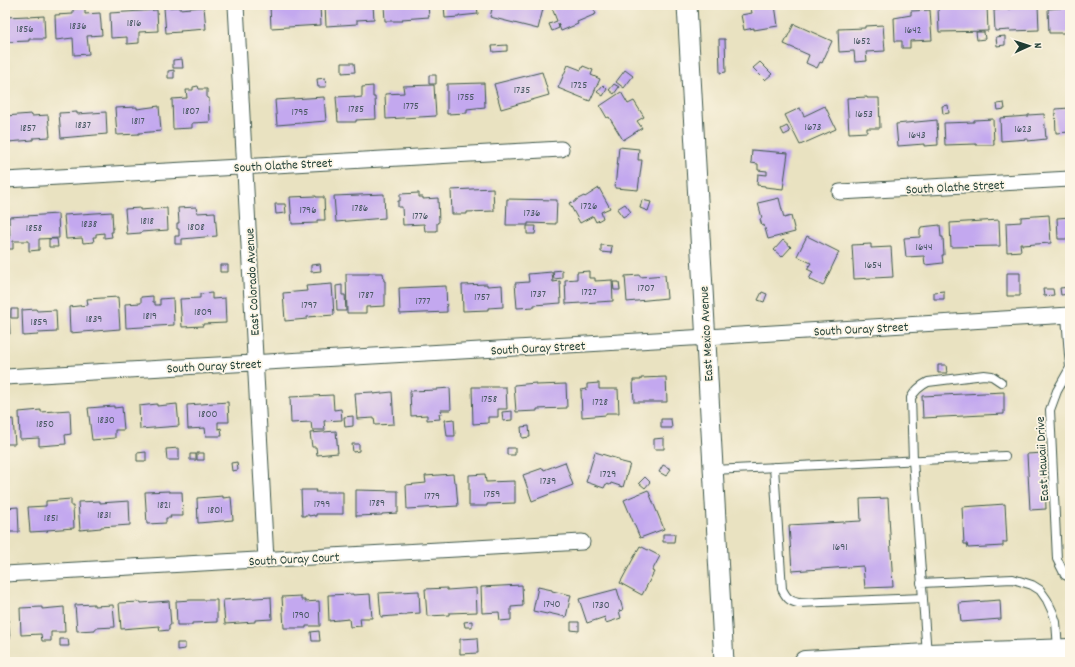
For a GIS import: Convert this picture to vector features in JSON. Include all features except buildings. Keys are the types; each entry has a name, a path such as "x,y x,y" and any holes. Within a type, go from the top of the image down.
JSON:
{"main road":[{"path":"805,662 907,658 1058,656"}],"street":[{"name":"East Colorado Avenue","path":"236,5 266,560"},
{"name":"East Mexico Avenue","path":"688,5 724,662"},
{"name":"South Olathe Street","path":"5,180 561,149"},
{"name":"South Olathe Street","path":"840,192 1070,179"},
{"name":"South Ouray Street","path":"5,377 1068,315"},
{"name":"South Ouray Court","path":"5,574 582,542"}],"lane":[{"name":"East Hawaii Drive","path":"1068,315 1070,368 1057,391 1050,410 1057,559 1065,575 1070,577"},
{"path":"907,658 923,598 913,460 911,398 921,385 928,382 984,375 992,376 1001,382"},
{"path":"713,470 1005,456"},
{"path":"774,467 782,589 790,601 798,603 923,598"},
{"path":"921,583 1013,579 1032,585 1040,590 1053,613 1056,622 1058,656"}]}
